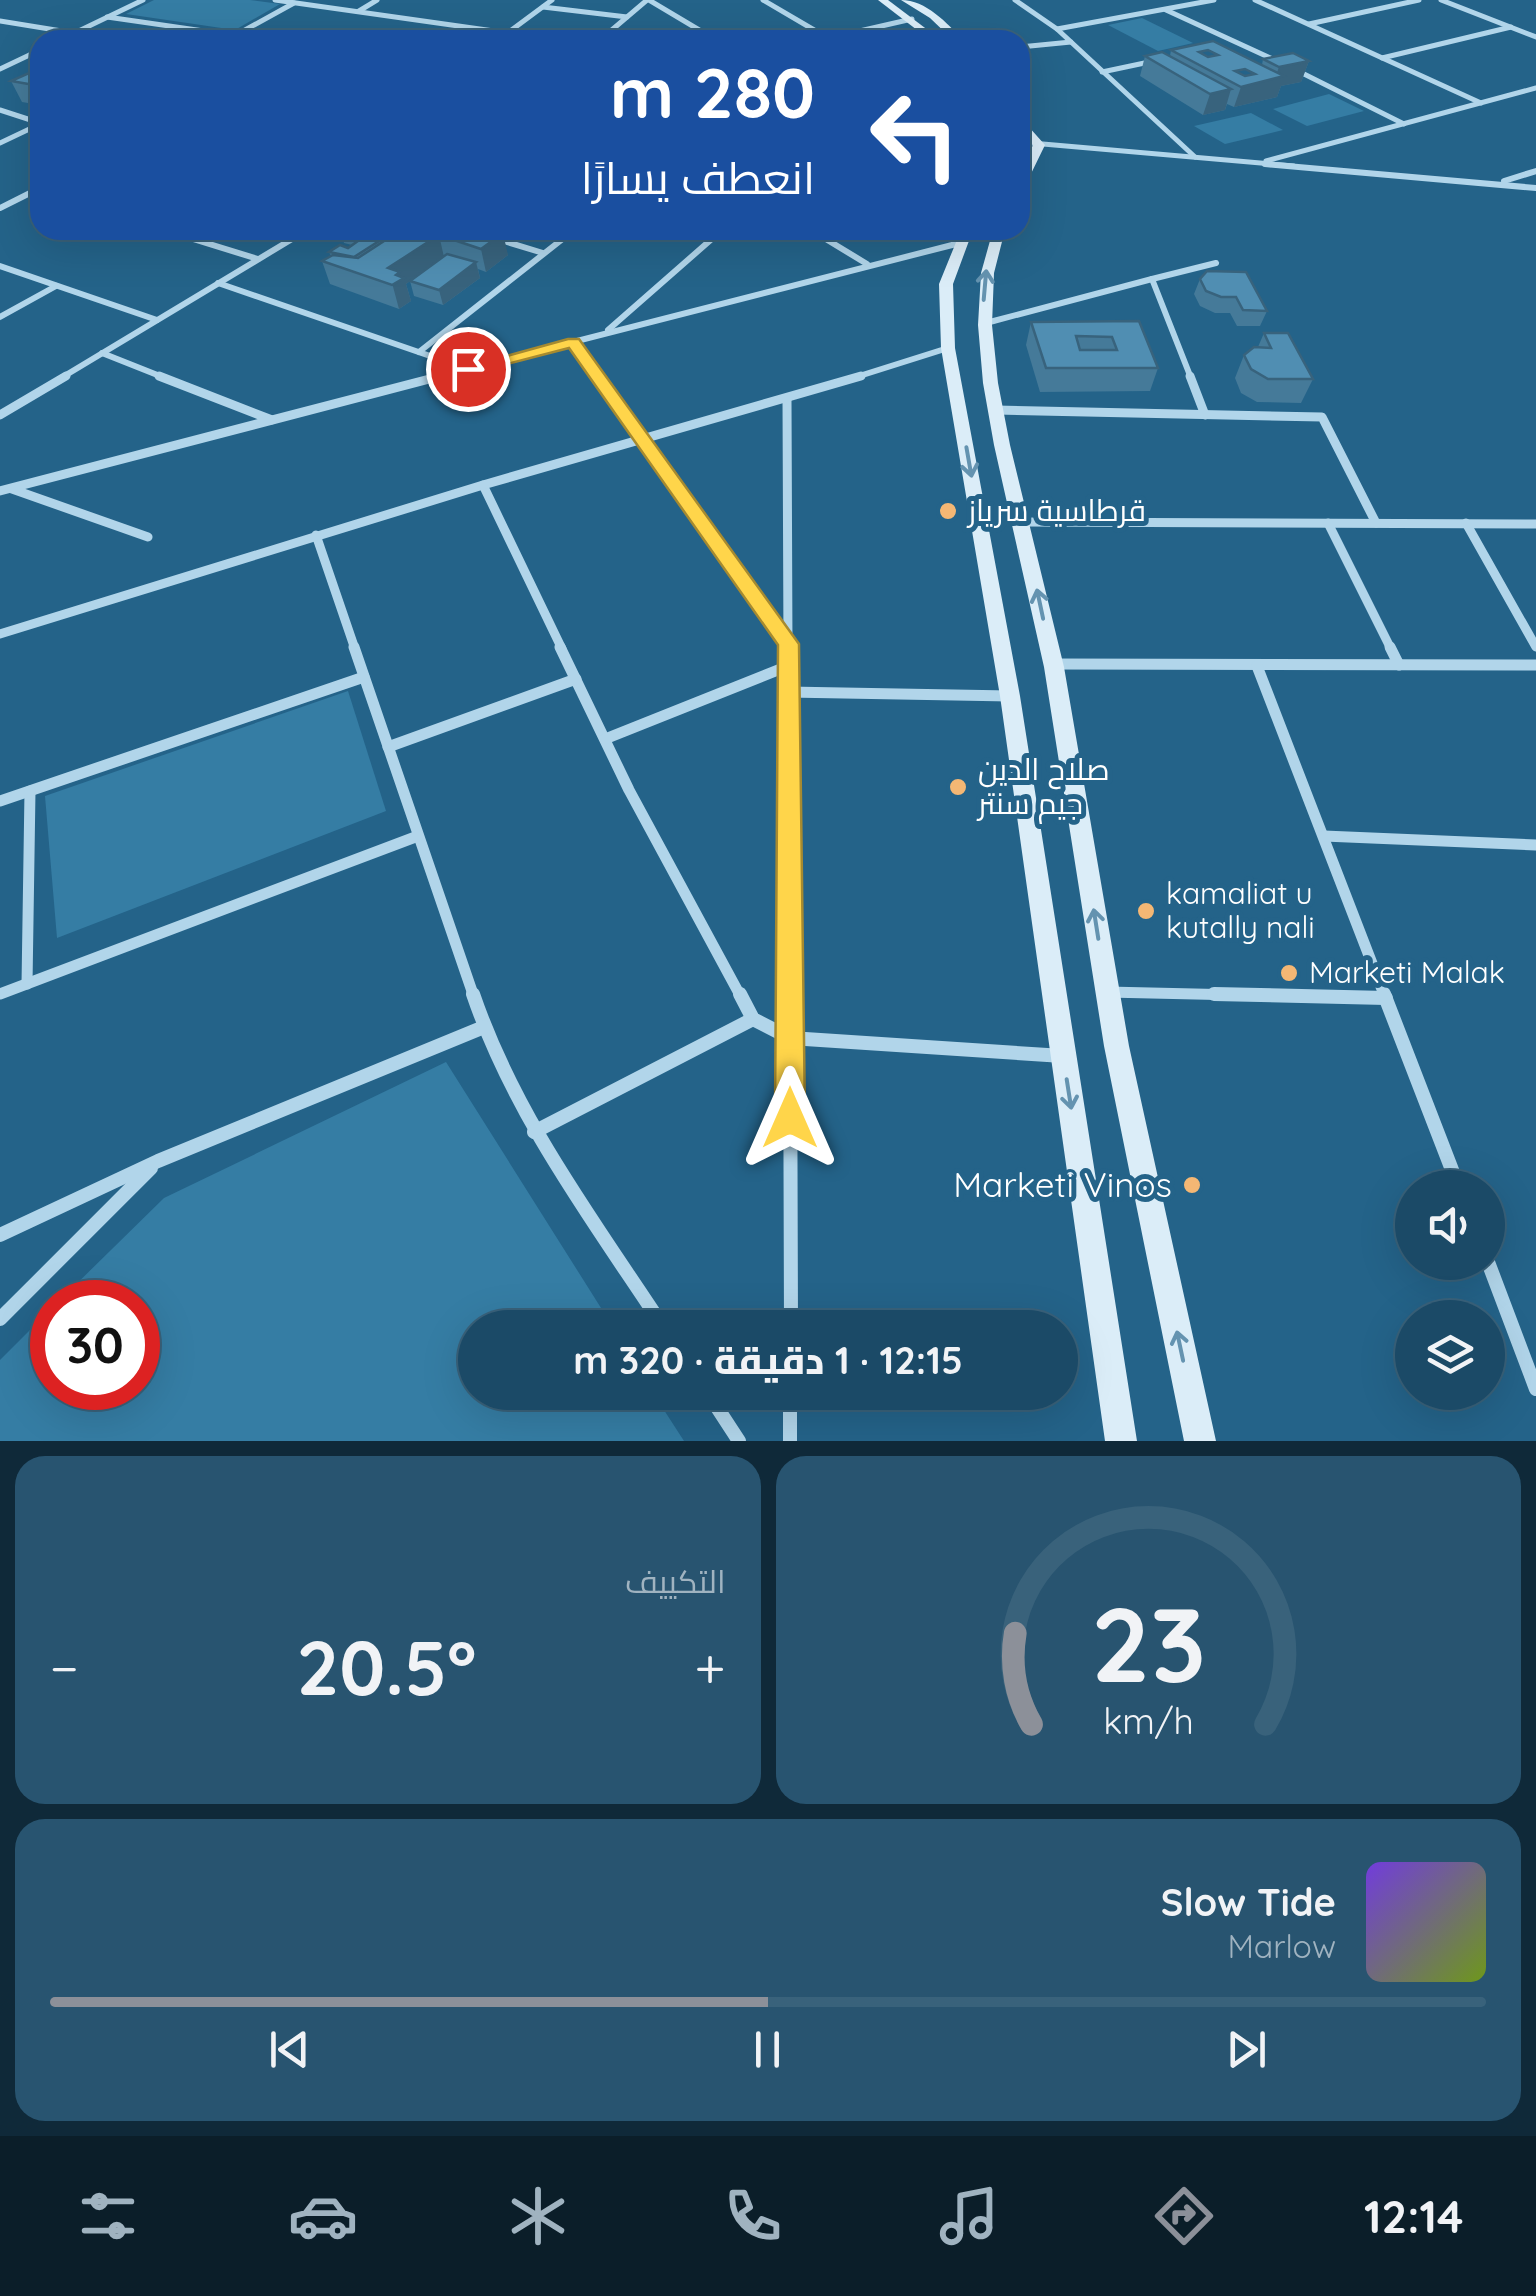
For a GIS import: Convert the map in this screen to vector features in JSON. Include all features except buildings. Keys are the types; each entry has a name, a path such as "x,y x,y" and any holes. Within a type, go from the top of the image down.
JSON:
{"main road":[{"path":"882,0 925,30"},
{"path":"906,0 947,30"},
{"path":"1030,133 1038,144 1030,162"},
{"path":"962,240 946,284 948,348 996,415 1022,522 1053,664 1107,992 1200,1441"},
{"path":"996,240 986,272 986,324 962,420 1010,696 1121,1441"},
{"path":"962,420 996,415"}],"street":[{"path":"81,30 142,0"},
{"path":"275,0 493,30"},
{"path":"358,12 377,0"},
{"path":"611,30 648,0 699,30"},
{"path":"763,0 814,30"},
{"path":"1015,0 1071,42 1195,158"},
{"path":"1057,30 1214,0"},
{"path":"1254,0 1482,104"},
{"path":"1366,0 1384,7"},
{"path":"1309,24 1419,0"},
{"path":"1441,0 1536,37"},
{"path":"245,30 294,2"},
{"path":"511,30 548,2 626,17"},
{"path":"1166,10 1406,124"},
{"path":"107,17 195,30"},
{"path":"866,30 912,19"},
{"path":"0,20 58,30"},
{"path":"1382,58 1511,27"},
{"path":"1030,46 1071,42"},
{"path":"1219,46 1238,42"},
{"path":"0,69 30,56"},
{"path":"1102,72 1161,59"},
{"path":"1256,164 1536,88"},
{"path":"0,110 30,120"},
{"path":"0,143 30,129"},
{"path":"1030,143 1536,188"},
{"path":"1498,183 1536,171"},
{"path":"0,208 30,194"},
{"path":"196,240 258,259"},
{"path":"0,415 290,240"},
{"path":"501,240 543,253"},
{"path":"419,352 561,240"},
{"path":"604,334 711,240"},
{"path":"829,240 867,264"},
{"path":"3,487 274,420 952,240"},
{"path":"986,324 1216,263"},
{"path":"0,266 157,320"},
{"path":"1152,279 1205,415"},
{"path":"218,283 468,369"},
{"path":"0,317 56,286"},
{"path":"573,342 788,644"},
{"path":"0,634 948,348"},
{"path":"102,353 274,420"},
{"path":"787,399 791,1310"},
{"path":"996,415 1322,417 1376,523"},
{"path":"484,485 604,739 754,1019 790,1038 1063,1056"},
{"path":"3,487 148,538"},
{"path":"1022,522 1536,524"},
{"path":"1328,523 1400,665"},
{"path":"1466,524 1536,647"},
{"path":"316,536 494,1055 534,1132 652,1310"},
{"path":"1053,664 1536,664"},
{"path":"604,739 788,666"},
{"path":"1257,666 1452,1170"},
{"path":"0,801 364,677"},
{"path":"388,747 576,679"},
{"path":"788,692 1010,696"},
{"path":"26,984 30,791"},
{"path":"0,994 418,836"},
{"path":"1324,836 1536,844"},
{"path":"1107,992 1386,998"},
{"path":"534,1132 754,1019"},
{"path":"0,1235 158,1161 484,1027"},
{"path":"0,1319 158,1161"},
{"path":"1495,1280 1536,1389"},
{"path":"719,1410 740,1441"},
{"path":"790,1410 790,1441"}],"shaded area":[{"path":"154,0 250,0 280,4 235,30 126,14"},
{"path":"1142,18 1193,43 1158,51 1108,25"},
{"path":"1329,94 1364,111 1307,126 1273,109"},
{"path":"1251,113 1283,130 1225,144 1194,126"},
{"path":"348,691 386,811 57,938 45,796"},
{"path":"446,1062 602,1310 458,1310 458,1410 664,1410 684,1441 0,1441 0,1360 30,1330 30,1410 160,1410 160,1280 80,1280 164,1198"}],"place":[{"name":"قرطاسية سرياز","path":"948,511"},
{"name":"صلاح الدين جيم سنتر","path":"958,787"},
{"name":"kamaliat u kutally nali","path":"1146,911"},
{"name":"Marketi Malak","path":"1289,973"},
{"name":"Marketi Vinos","path":"1192,1185"}],"route":[{"path":"468,369 573,342 788,644 790,1118"}]}
